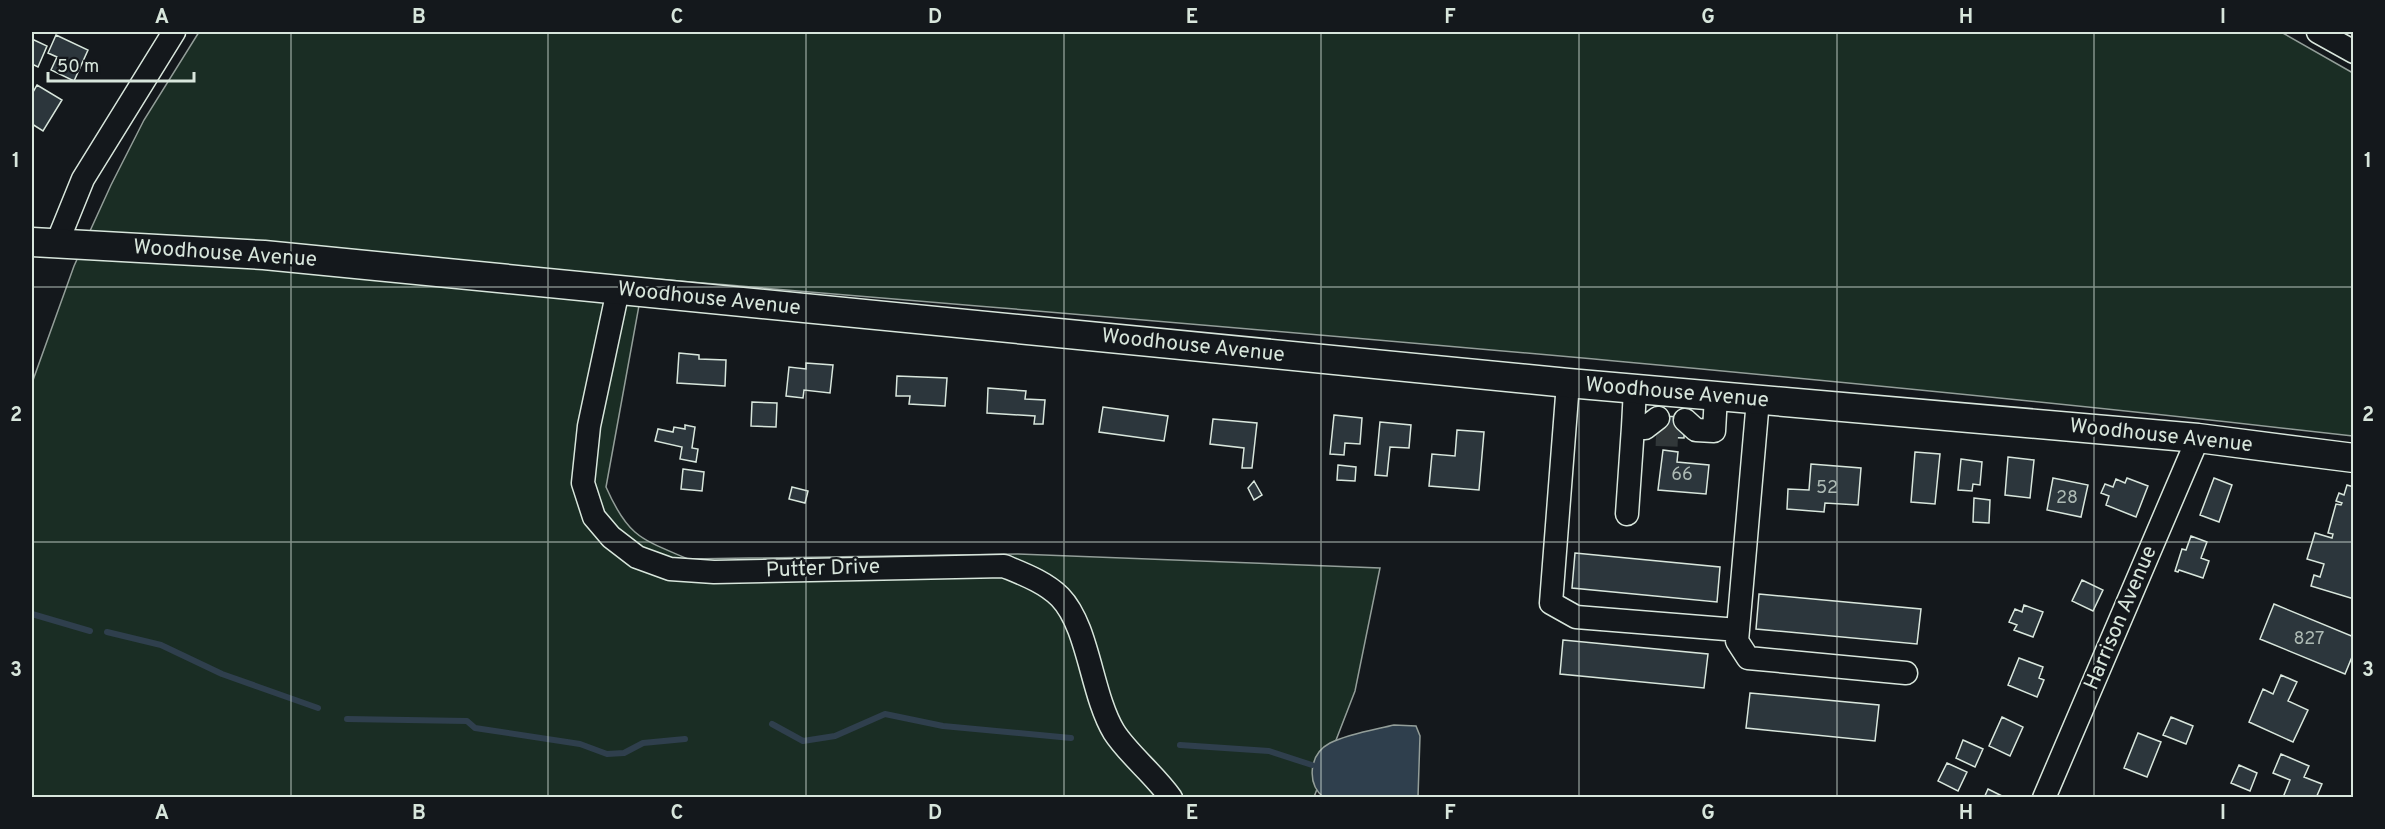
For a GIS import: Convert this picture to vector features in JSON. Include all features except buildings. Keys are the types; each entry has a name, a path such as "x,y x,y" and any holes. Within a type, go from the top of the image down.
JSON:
{"main road":[{"name":"Woodhouse Avenue","path":"44,242 264,255 1568,383 2198,438 2354,458"}],"street":[{"path":"44,242 174,32"},
{"path":"2318,32 2354,52"},
{"name":"Putter Drive","path":"618,290 589,426 582,483 594,517 611,537 637,557 670,569 714,572 1004,566 1038,581 1060,597 1077,626 1100,700 1115,733 1156,777 1171,798"},
{"path":"1568,383 1551,603 1576,617 1738,630"},
{"path":"1627,514 1648,427 1635,389"},
{"path":"1688,428 1714,431 1716,396"},
{"path":"1758,400 1737,641 1748,658 1906,673"},
{"name":"Harrison Avenue","path":"2044,798 2198,438"}],"green space":[{"path":"199,32 2281,32 2353,73 2353,436 1713,370 644,278 606,487 621,517 638,534 647,541 688,559 1018,554 1380,568 1355,691 1314,797 32,797 32,383 74,266 111,185 144,120"}],"water":[{"path":"1394,725 1416,726 1420,736 1418,797 1324,798 1318,792 1314,785 1312,769 1314,761 1323,748 1345,737"}],"waterway":[{"path":"32,614 90,631"},
{"path":"107,632 161,645 222,674 318,708"},
{"path":"772,724 803,741 835,736 885,714 943,726 1071,738"},
{"path":"347,719 467,721 475,728 580,744 607,754 624,753 643,743 685,739"},
{"path":"1180,745 1269,751 1312,765"}],"tunnel":[{"path":"1656,435 1684,436"}]}
